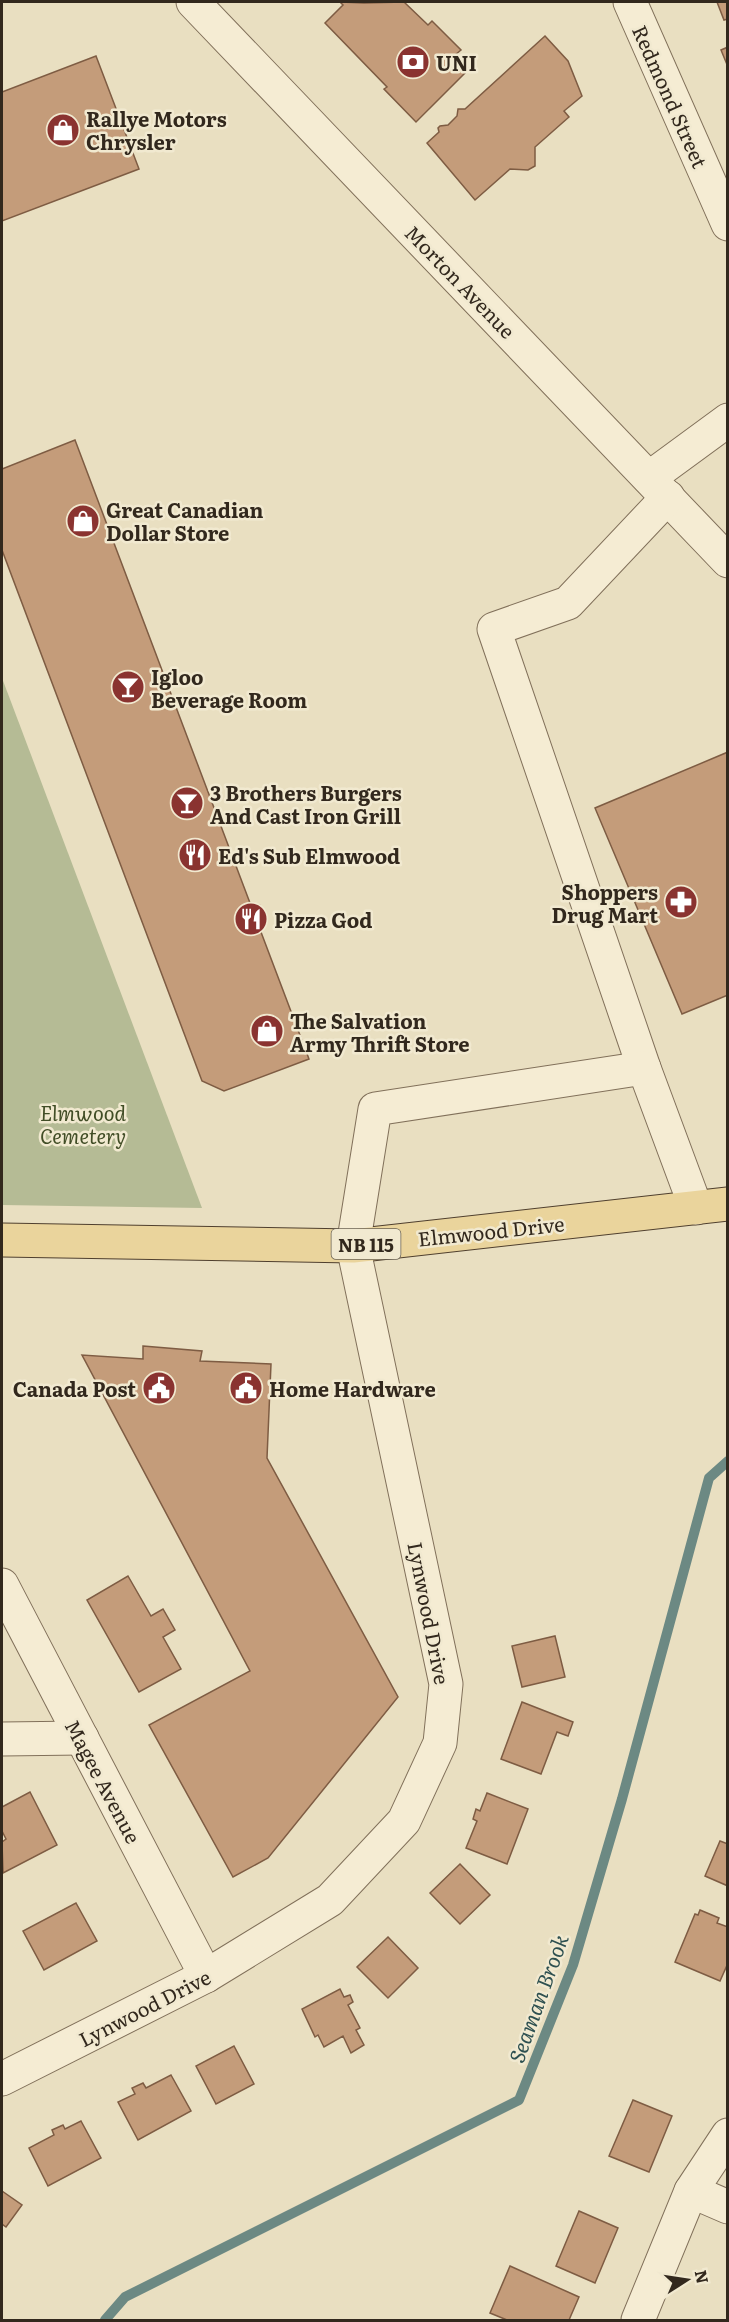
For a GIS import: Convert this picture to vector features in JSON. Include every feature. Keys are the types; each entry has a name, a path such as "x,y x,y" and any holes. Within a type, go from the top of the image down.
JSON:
{"main road":[{"name":"Elmwood Drive","path":"2,1240 353,1246 712,1206"}],"street":[{"name":"Redmond Street","path":"630,2 728,224"},
{"name":"Morton Avenue","path":"208,7 728,561"},
{"path":"712,1206 644,1068 494,629 568,603 658,487 728,420"},
{"path":"353,1246 375,1109 644,1068"},
{"name":"Lynwood Drive","path":"2,2079 207,1976 330,1900 404,1821 440,1743 446,1683 353,1246"},
{"name":"Magee Avenue","path":"2,1585 207,1976"},
{"path":"2,1739 82,1738"},
{"path":"638,2320 692,2191 728,2134"},
{"path":"692,2191 728,2206"}],"green space":[{"name":"Elmwood Cemetery","path":"2,678 202,1208 2,1205"}],"building":[{"name":"UNI","path":"340,2 404,2 428,25 432,21 461,50 455,55 469,69 416,122 384,89 387,87 325,23 343,5"},
{"path":"717,2 728,2 728,19 724,20"},
{"path":"545,36 568,61 582,96 564,111 569,117 535,147 535,166 528,170 510,169 475,200 427,143 439,132 440,126 448,125 457,116 458,109 465,109"},
{"path":"728,47 728,67 721,50"},
{"name":"Rallye Motors Chrysler","path":"96,56 139,169 2,221 2,92"},
{"path":"75,440 309,1059 224,1091 202,1081 2,550 2,469"},
{"name":"Shoppers Drug Mart","path":"728,752 728,995 682,1014 595,808"},
{"name":"Home Hardware","path":"143,1346 202,1351 200,1361 271,1364 267,1458 398,1697 268,1858 233,1877 149,1725 250,1671 82,1355 143,1359"},
{"path":"128,1576 151,1616 163,1609 175,1630 163,1637 181,1669 139,1692 87,1600"},
{"path":"555,1636 565,1677 522,1687 512,1646"},
{"path":"522,1702 573,1722 568,1736 557,1732 541,1774 501,1759"},
{"path":"30,1792 57,1845 3,1873 2,1842 6,1839 2,1831 2,1807"},
{"path":"487,1793 528,1809 507,1864 466,1848 477,1821 473,1819 476,1809 480,1811"},
{"path":"720,1841 728,1844 728,1886 705,1876"},
{"path":"460,1864 490,1895 460,1924 430,1893"},
{"path":"76,1903 97,1941 44,1970 23,1931"},
{"path":"700,1910 719,1918 717,1923 728,1927 728,1963 720,1981 675,1962 695,1914 698,1915"},
{"path":"388,1937 418,1968 388,1998 357,1967"},
{"path":"340,1989 344,1997 350,1995 353,2002 348,2005 360,2028 356,2030 364,2045 351,2053 343,2036 324,2047 318,2035 315,2037 302,2009"},
{"path":"234,2046 254,2084 216,2104 196,2066"},
{"path":"171,2075 191,2111 138,2140 118,2102 135,2094 132,2088 143,2083 146,2088"},
{"path":"633,2100 672,2116 649,2172 609,2156"},
{"path":"81,2121 101,2158 48,2186 29,2148 54,2135 52,2130 63,2125 65,2129"},
{"path":"2,2191 22,2205 6,2227 2,2224"},
{"path":"579,2211 618,2228 595,2283 556,2266"},
{"path":"510,2266 579,2297 569,2320 507,2320 490,2313"}],"waterway":[{"name":"Seaman Brook","path":"105,2320 125,2297 519,2100 573,1965 622,1799 709,1478 728,1461"}],"place":[{"name":"UNI","path":"413,62"},
{"name":"Rallye Motors Chrysler","path":"63,130"},
{"name":"Great Canadian Dollar Store","path":"83,521"},
{"name":"Igloo Beverage Room","path":"128,687"},
{"name":"3 Brothers Burgers And Cast Iron Grill","path":"187,803"},
{"name":"Ed's Sub Elmwood","path":"195,855"},
{"name":"Shoppers Drug Mart","path":"681,902"},
{"name":"Pizza God","path":"251,919"},
{"name":"The Salvation Army Thrift Store","path":"267,1031"},
{"name":"Canada Post","path":"159,1388"},
{"name":"Home Hardware","path":"246,1388"}]}
